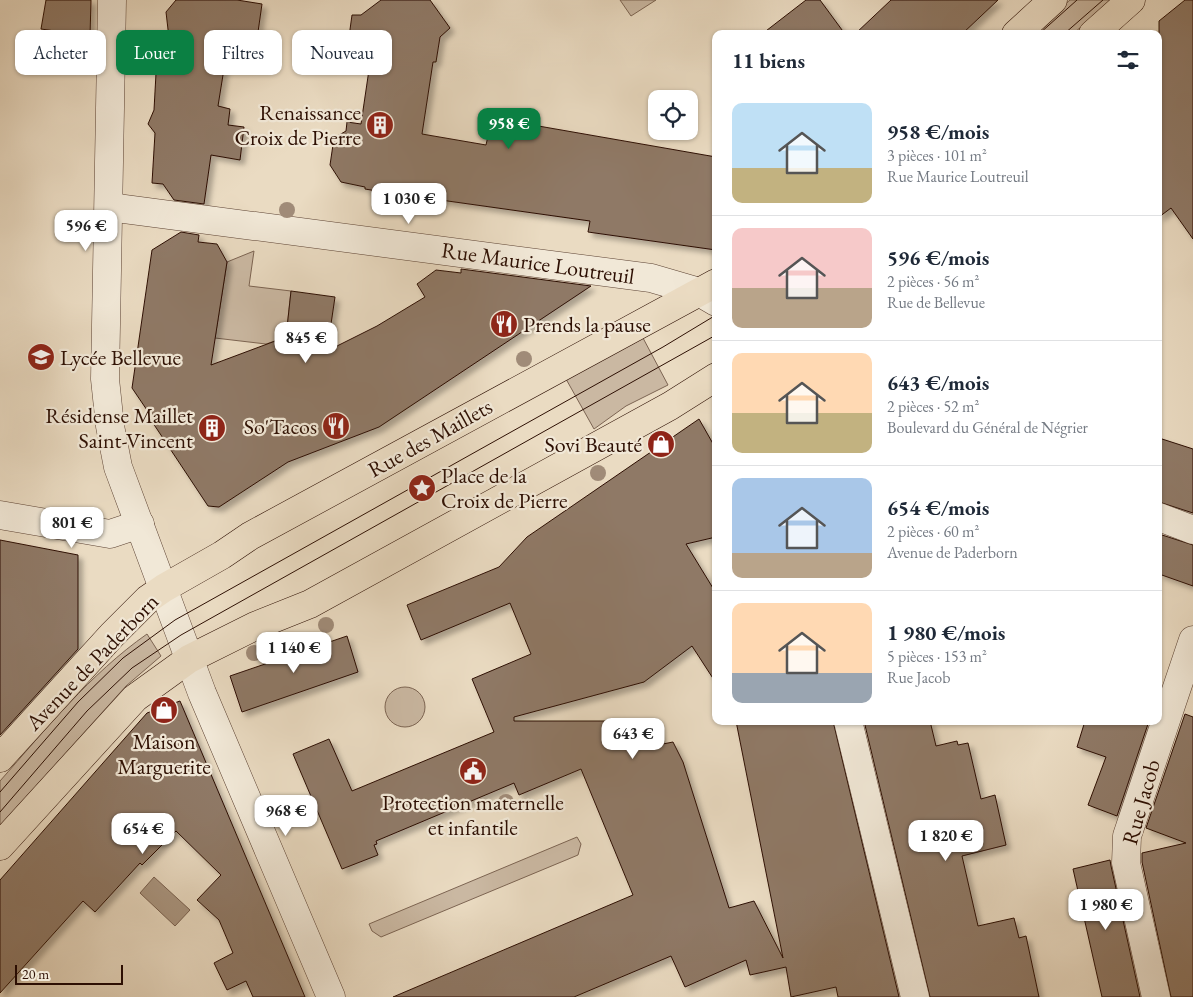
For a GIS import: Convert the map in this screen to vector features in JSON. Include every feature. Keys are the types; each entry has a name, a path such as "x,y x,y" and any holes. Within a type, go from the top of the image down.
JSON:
{"main road":[{"path":"1020,30 1053,0"},
{"path":"1097,30 1131,0"},
{"name":"Rue des Maillets","path":"164,588 222,555 250,536 710,292"},
{"path":"0,846 135,698 189,659 255,626 310,604 711,381"},
{"name":"Avenue de Paderborn","path":"0,758 112,635 148,600 164,588"}],"street":[{"path":"112,0 105,379 110,426 118,467 208,707 331,997"},
{"name":"Rue Maurice Loutreuil","path":"109,207 650,278 710,292"},
{"path":"0,515 110,534 140,524"},
{"path":"1162,518 1193,530"},
{"name":"Rue Jacob","path":"1156,997 1126,863 1127,836 1193,640"},
{"path":"849,725 915,997"}],"shaded area":[{"path":"620,0 656,0 631,16"},
{"path":"1070,0 1111,0 1077,30 1036,30"},
{"path":"254,251 249,286 291,291 286,337 266,344 215,338 227,262"},
{"path":"643,338 668,385 626,406 594,429 566,379"},
{"path":"147,634 161,656 126,686 0,826 0,781 88,684"},
{"path":"409,687 416,690 422,696 425,707 424,715 416,724 409,727 401,727 394,724 386,715 385,703 388,696 397,688"},
{"path":"577,837 581,844 578,855 381,937 372,931 369,924"},
{"path":"154,877 190,910 175,926 140,893"}],"building":[{"path":"46,0 91,0 90,30 41,29"},
{"path":"176,0 237,0 262,4 258,30 204,30 204,75 223,75 218,106 230,109 228,125 244,127 240,160 211,155 204,204 174,200 163,184 152,183 155,133 148,124 154,110 156,75 194,75 194,30 168,30 166,12"},
{"name":"Renaissance Croix de Pierre","path":"381,0 430,0 450,28 440,37 436,62 433,62 422,134 486,145 488,136 500,138 504,120 712,156 712,249 588,232 590,221 405,195 394,197 383,192 341,182 330,165 334,138 346,131 347,122 361,124 368,75 392,75 392,30 350,30 352,15 361,15"},
{"path":"806,0 820,0 842,30 767,30"},
{"path":"891,0 998,0 966,30 859,30"},
{"path":"1185,0 1193,0 1193,239 1171,208 1162,215 1162,30 1159,30 1159,21"},
{"path":"181,232 199,235 198,242 217,244 227,262 211,365 286,337 291,291 335,297 327,351 377,326 425,297 417,284 436,270 461,273 461,269 591,286 379,427 288,462 219,507 208,506 132,388 152,250"},
{"path":"699,419 712,442 712,538 686,544 712,586 712,677 692,646 644,682 514,717 514,721 653,721 663,744 673,742 683,762 729,908 754,901 783,958 737,725 834,725 899,997 838,997 836,987 791,997 786,967 750,975 746,960 685,987 671,956 574,997 393,997 633,895 581,769 519,795 514,783 376,841 377,844 374,845 378,855 342,869 293,754 329,739 352,791 494,732 472,679 531,654 510,603 421,640 407,605 499,567 527,537"},
{"path":"1162,439 1193,449 1193,513 1162,503"},
{"path":"1162,535 1193,545 1193,586 1162,575"},
{"path":"0,540 78,555 78,649 0,735"},
{"path":"347,636 358,672 242,712 230,676"},
{"path":"180,701 305,997 253,997 246,981 227,990 214,963 233,953 219,920 197,900 221,875 176,831 142,865 140,863 95,912 83,901 0,993 0,880 147,713"},
{"path":"1185,714 1193,717 1193,997 1171,997 1142,862 1142,853 1186,843 1146,828"},
{"path":"865,725 931,725 936,746 957,741 958,745 968,743 981,799 995,795 1006,845 962,856 978,926 1014,918 1019,938 1026,936 1039,997 930,997"},
{"path":"1084,725 1148,725 1117,816 1088,805 1106,757 1077,747"},
{"path":"1110,860 1140,997 1102,997 1073,869"}],"tram line":[{"path":"1043,30 1077,0"},
{"path":"1069,30 1103,0"},
{"path":"0,792 78,702 123,658 175,620 663,347 712,317"},
{"path":"0,812 87,711 132,668 181,635 712,337"}],"place":[{"name":"Renaissance Croix de Pierre","path":"380,125"},
{"name":"Prends la pause","path":"504,324"},
{"name":"Lycée Bellevue","path":"41,357"},
{"name":"So'Tacos","path":"336,426"},
{"name":"Résidense Maillet Saint-Vincent","path":"212,428"},
{"name":"Sovi Beauté","path":"661,444"},
{"name":"Place de la Croix de Pierre","path":"422,488"},
{"name":"Maison Marguerite","path":"164,710"},
{"name":"Protection maternelle et infantile","path":"473,771"}]}
